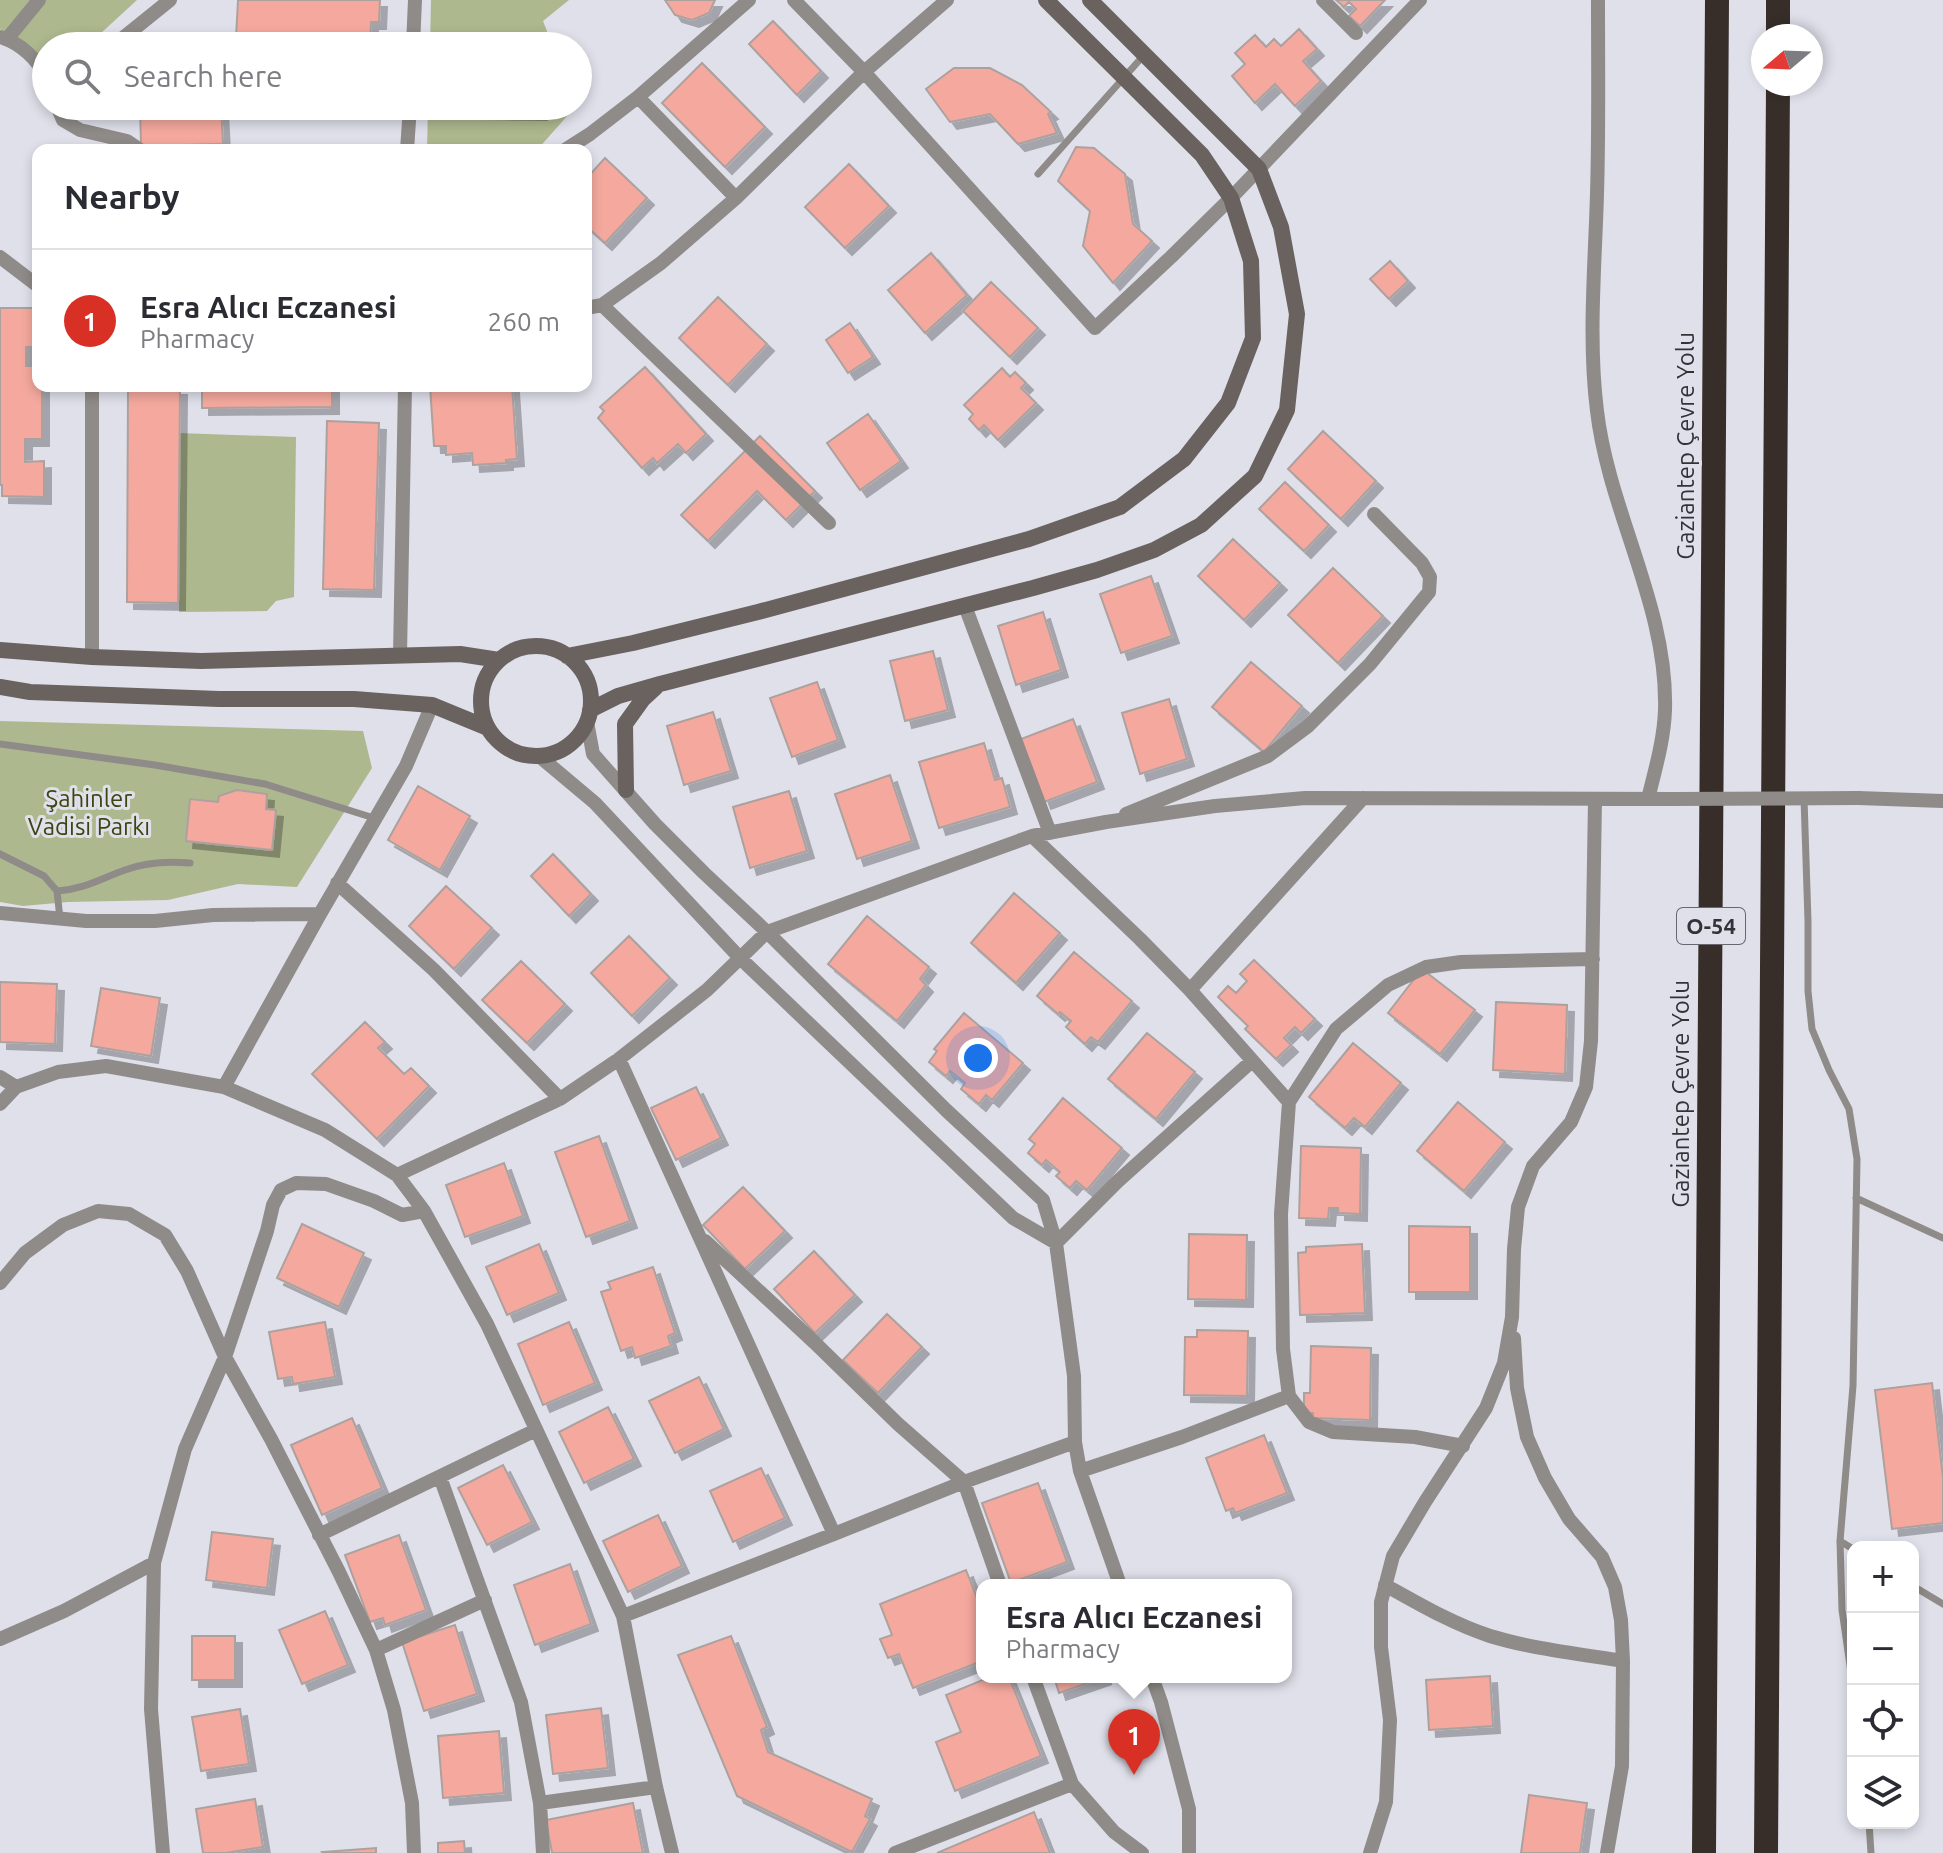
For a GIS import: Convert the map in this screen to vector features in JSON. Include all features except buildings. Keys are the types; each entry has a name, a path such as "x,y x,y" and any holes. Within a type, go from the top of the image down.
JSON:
{"highway":[{"name":"Gaziantep Çevre Yolu","path":"1704,1853 1717,0"},
{"path":"1778,0 1778,24"},
{"name":"O-54","path":"1766,1853 1778,96"}],"street":[{"path":"32,57 4,38 39,0"},
{"path":"130,32 170,0"},
{"path":"414,32 415,0"},
{"path":"574,144 638,97 749,0"},
{"path":"794,0 864,72 1095,328 1231,198 1420,0"},
{"path":"592,307 602,305 661,263 736,198 864,72 947,0"},
{"path":"567,656 758,612 1015,543 1120,507 1184,459 1228,403 1253,338 1251,261 1231,198 1202,155 1046,0"},
{"path":"1090,0 1259,169 1281,227 1297,314 1287,410 1255,476 1201,525 1154,550 1097,570 965,606 618,696 588,716 572,741 551,754 527,755 504,746 488,728 483,716 482,692 491,669 499,660 509,653 532,646 567,656 576,664 583,674 590,697 588,716 593,754 655,824 704,873 947,1111 1043,1200 1056,1243 1074,1376 1075,1442 1080,1471 1118,1579"},
{"path":"1323,0 1356,33"},
{"path":"1598,0 1592,361 1597,414 1610,473 1656,622 1664,672 1665,712 1648,799"},
{"path":"638,97 736,198"},
{"path":"63,120 80,130 131,144"},
{"path":"407,144 409,120"},
{"path":"0,257 32,281"},
{"path":"602,305 829,523"},
{"path":"92,392 92,657"},
{"path":"400,655 405,392"},
{"path":"1106,822 1268,756 1307,727 1370,664 1429,592 1430,577 1422,563 1374,514"},
{"path":"965,606 1050,833"},
{"path":"0,650 201,661 460,654 499,660"},
{"path":"626,790 625,724 643,699 660,684"},
{"path":"0,687 30,692 219,699 354,699 432,705 488,728"},
{"path":"224,1087 406,766 432,705"},
{"path":"539,756 595,803 740,958 1013,1218 1056,1243"},
{"path":"397,1175 560,1099 619,1059 707,990 767,932 1032,836 1215,806 1305,798 1858,798 1943,801"},
{"path":"1190,990 1363,798"},
{"path":"1595,800 1591,1041 1586,1087 1571,1122 1533,1166 1518,1207 1512,1317 1517,1388 1527,1437 1545,1478 1569,1519 1602,1557 1615,1587 1619,1609 1623,1661 1622,1766 1607,1853"},
{"path":"1032,836 1190,990 1289,1102"},
{"path":"337,883 434,970 560,1099"},
{"path":"0,913 86,921 320,914"},
{"path":"1463,1446 1415,1437 1333,1432 1309,1422 1289,1396 1283,1349 1281,1214 1289,1102 1336,1029 1388,985 1426,967 1461,962 1593,959"},
{"path":"619,1059 834,1534"},
{"path":"1056,1243 1118,1181 1252,1061"},
{"path":"0,1104 16,1087 58,1072 106,1066 224,1087 325,1130 397,1175 424,1211 487,1324 623,1616 672,1853"},
{"path":"0,1077 16,1087"},
{"path":"163,1853 151,1709 154,1563 185,1449 225,1357 273,1205 281,1190 296,1183 326,1184 402,1215 424,1211"},
{"path":"0,1283 25,1253 63,1225 98,1211 129,1214 165,1235 187,1271 225,1357 271,1439 376,1650 394,1710 412,1803 414,1853"},
{"path":"699,1235 898,1424 964,1482 998,1579"},
{"path":"1370,1853 1386,1802 1390,1720 1381,1647 1381,1602 1385,1585 1393,1556 1486,1408 1504,1363 1512,1317"},
{"path":"1080,1471 1182,1437 1289,1396"},
{"path":"319,1535 536,1430"},
{"path":"623,1616 964,1482 1075,1442"},
{"path":"440,1477 521,1702 540,1803 543,1853"},
{"path":"0,1639 64,1611 154,1563"},
{"path":"1385,1585 1443,1617 1490,1636 1535,1647 1623,1661"},
{"path":"376,1650 485,1600"},
{"path":"1035,1683 1072,1784 1114,1832 1142,1853"},
{"path":"1154,1683 1189,1809 1189,1853"},
{"path":"895,1853 1072,1784"},
{"path":"540,1803 656,1787"}],"lane":[{"path":"1038,174 1145,54"},
{"path":"0,744 265,784 374,818"},
{"path":"1804,798 1808,991 1812,1029 1849,1109 1857,1159 1853,1386 1840,1541 1842,1610 1853,1685"},
{"path":"0,854 44,876 57,891 60,919"},
{"path":"57,891 82,887 144,865 171,861 190,863"},
{"path":"1856,1198 1943,1238"},
{"path":"1840,1541 1847,1545"},
{"path":"1919,1590 1943,1604"},
{"path":"1869,1829 1871,1853"}],"green space":[{"path":"0,0 137,0 102,32 32,32 32,59 0,29"},
{"path":"431,0 569,0 543,21 547,32 430,32"},
{"path":"428,120 564,120 542,144 427,144"},
{"path":"178,433 296,437 294,597 276,601 267,611 179,612"},
{"name":"Şahinler Vadisi Parkı","path":"0,721 363,731 372,768 297,887 238,884 168,900 23,906 0,902"}],"place":[{"name":"Esra Alıcı Eczanesi","path":"1134,1775"}]}
